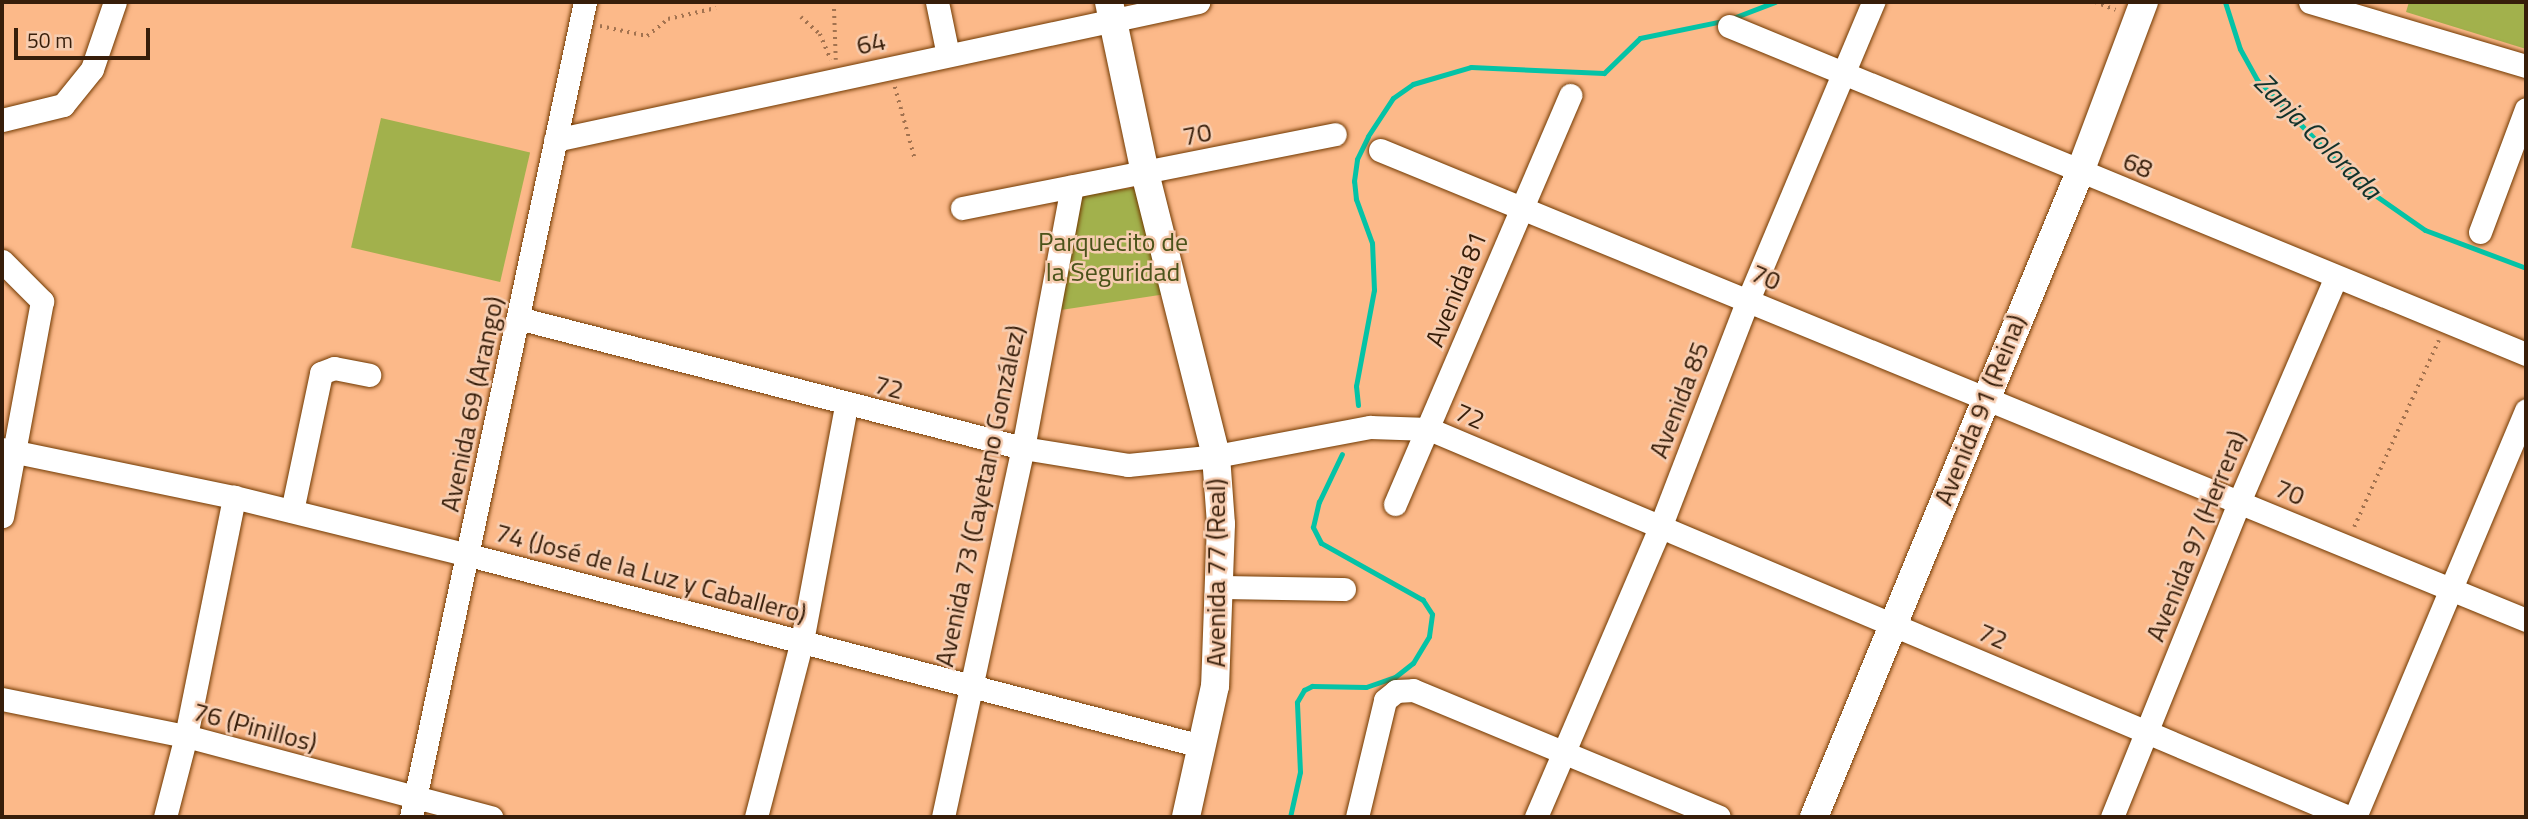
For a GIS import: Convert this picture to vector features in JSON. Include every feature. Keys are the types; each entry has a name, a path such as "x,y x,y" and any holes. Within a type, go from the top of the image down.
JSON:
{"main road":[{"name":"Avenida 91 (Reina)","path":"1814,817 1983,398 2080,172 2144,2"},
{"name":"Avenida 77 (Real)","path":"1111,11 1145,173 1216,456 1221,524 1215,685 1186,817"}],"street":[{"path":"2,120 63,105 92,69 115,2"},
{"path":"937,2 948,55"},
{"name":"64","path":"555,140 948,55 1111,11 1198,2"},
{"name":"Avenida 85","path":"1536,817 1661,525 1748,300 1873,2"},
{"path":"2310,2 2526,66"},
{"name":"Avenida 69 (Arango)","path":"412,808 469,555 583,12"},
{"name":"68","path":"1729,26 2526,354"},
{"name":"Avenida 81","path":"1395,505 1429,429 1520,205 1570,95"},
{"path":"2480,232 2526,109"},
{"name":"70","path":"962,208 1335,134"},
{"name":"70","path":"1380,150 1520,205 2526,620"},
{"name":"Avenida 73 (Cayetano González)","path":"943,817 969,684 1023,448 1072,187"},
{"path":"2,261 42,301 7,450 2,516"},
{"name":"Avenida 97 (Herrera)","path":"2112,817 2239,502 2336,277"},
{"name":"72","path":"518,318 846,405 1023,448 1128,465 1216,456 1370,427 1429,429 2348,817"},
{"path":"292,512 321,373 334,368 369,375"},
{"path":"756,817 802,641 846,405"},
{"path":"2355,817 2448,587 2526,411"},
{"name":"74 (José de la Luz y Caballero)","path":"7,450 234,497 469,555 1201,746"},
{"path":"165,817 186,736 234,497"},
{"path":"1219,587 1344,589"},
{"path":"1357,817 1385,700 1396,691 1413,690 1719,817"},
{"name":"76 (Pinillos)","path":"2,699 186,736 412,808 491,817"},
{"path":"412,808 433,817"}],"path":[{"path":"834,2 839,78"},
{"path":"583,12 647,36 668,19 716,8"},
{"path":"801,17 820,34 839,78"},
{"path":"890,67 915,159"},
{"path":"2346,545 2447,322"}],"green space":[{"path":"2409,2 2526,2 2526,49 2406,12"},
{"path":"381,118 530,152 500,282 351,248"},
{"name":"Parquecito de la Seguridad","path":"1141,187 1166,294 1061,310 1077,195"}],"waterway":[{"path":"1733,18 1775,2"},
{"name":"Zanja Colorada","path":"2225,2 2240,49 2257,80 2359,184 2425,230 2526,268"},
{"path":"1358,405 1356,386 1374,290 1372,243 1356,199 1354,181 1357,159 1368,136 1393,98 1413,84 1471,67 1604,73 1640,38 1723,21"},
{"path":"1290,817 1300,772 1297,702 1304,690 1312,686 1366,687 1395,677 1413,663 1429,636 1432,614 1423,600 1321,543 1313,527 1319,502 1342,454"}]}
